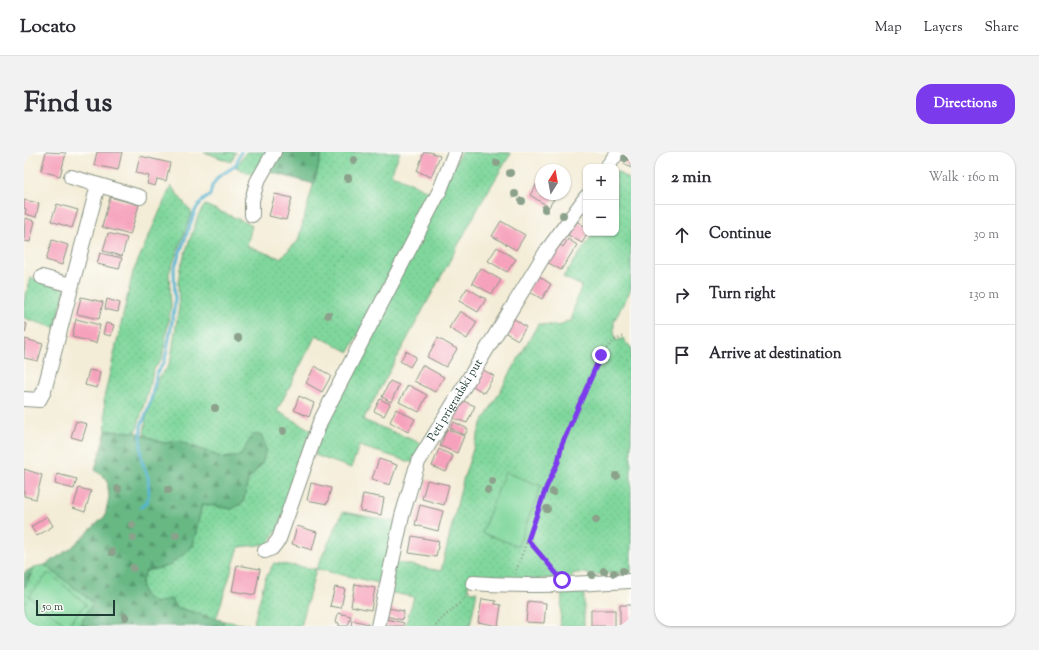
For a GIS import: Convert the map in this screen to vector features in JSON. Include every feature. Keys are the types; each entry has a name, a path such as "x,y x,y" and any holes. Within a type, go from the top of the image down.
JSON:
{"street":[{"path":"252,215 252,200 256,182 274,152"},
{"path":"265,552 272,548 279,539 320,422 440,190 455,152"},
{"path":"610,164 618,152"},
{"path":"71,177 140,197"},
{"path":"24,399 39,400 44,391 98,185"},
{"name":"Peti prigradski put","path":"378,626 402,516 418,462 546,252 584,200"},
{"path":"42,277 71,285"},
{"path":"473,583 508,585 566,585 631,581"}],"path":[{"path":"514,579 546,488 558,462 562,444 601,355 612,341 624,336"},
{"path":"528,540 558,574"},
{"path":"436,626 443,616 461,603 472,590 473,583"}],"green space":[{"path":"204,152 236,152 231,162"},
{"path":"246,152 267,152 255,176 236,167"},
{"path":"278,152 322,152 314,184 267,171"},
{"path":"322,152 400,152 391,174 432,193 349,352 316,335 277,411 311,430 278,529 268,544 239,547 216,619 176,607 171,599 155,604 144,596 141,583 146,571 169,566 193,546 202,504 232,509 243,503 248,480 262,464 240,456 223,458 180,441 163,443 144,435 146,418 159,377 168,367 171,358 179,307 178,283 180,268 198,216 205,205 252,225 247,246 280,258 298,241"},
{"path":"461,152 511,153 481,203 363,420 423,444 414,463 359,446 351,468 315,455 322,426"},
{"path":"619,173 631,181 631,289 614,321 614,332 616,341 623,338 631,347 631,572 589,575 586,573 574,573 571,578 469,581 468,589 472,592 477,591 470,626 405,626 414,597 388,592 395,562 441,571 463,480 481,425 538,324 560,326 567,321 571,322 576,299 582,286 563,277 592,236 619,236"},
{"path":"171,186 192,213 169,273 171,306 162,359 154,369 136,432 106,431 104,398 133,272"},
{"path":"31,278 63,288 65,291 55,328 24,318 24,301"},
{"path":"106,431 136,432 163,443 179,441 223,458 240,456 253,434 262,436 266,450 262,464 248,480 243,503 232,509 202,504 193,546 169,566 146,571 141,583 144,596 155,603 171,599 176,607 224,621 223,626 81,626 83,619 93,602 45,565 70,549 105,516 109,497 107,479 95,470"},
{"path":"505,472 541,486 518,546 482,533"},
{"path":"343,512 396,522 379,583 316,569"},
{"path":"274,563 316,569 301,626 253,626 265,579"},
{"path":"45,565 94,603 83,619 81,626 24,626 24,588 34,567"},
{"path":"34,567 32,573 24,588 24,573"},
{"path":"49,573 86,604 67,626 29,596"},
{"path":"584,591 584,626 560,626 562,592"},
{"path":"224,621 253,626 223,626"}],"building":[{"path":"46,152 66,153 60,176 41,171"},
{"path":"97,152 122,152 118,170 94,165"},
{"path":"424,152 430,152 440,156 431,177 417,171"},
{"path":"631,154 631,168 624,164"},
{"path":"140,156 170,163 166,181 157,179 155,186 147,184 149,176 136,173"},
{"path":"535,187 535,198 530,195"},
{"path":"275,194 292,198 286,220 269,216"},
{"path":"110,197 139,205 130,235 102,227"},
{"path":"24,200 39,203 36,217 25,214 26,209 24,208"},
{"path":"538,200 553,200 549,207"},
{"path":"57,204 78,210 72,228 51,221"},
{"path":"25,218 35,221 30,242 24,241"},
{"path":"501,221 525,235 516,250 492,236"},
{"path":"576,221 583,225 583,236 586,236 582,243 568,235"},
{"path":"108,233 127,238 122,256 103,251"},
{"path":"568,239 577,245 561,270 547,262 558,244 563,247"},
{"path":"52,240 68,245 62,265 46,260"},
{"path":"497,247 516,259 507,272 488,261"},
{"path":"100,253 122,258 119,269 97,264"},
{"path":"480,268 501,280 492,294 472,283"},
{"path":"537,275 551,284 542,299 528,291"},
{"path":"467,288 486,299 478,312 459,301"},
{"path":"81,297 103,302 99,319 77,314"},
{"path":"107,299 120,303 118,312 105,309"},
{"path":"460,311 477,322 467,339 449,328"},
{"path":"510,316 526,327 518,340 501,330"},
{"path":"76,319 100,325 96,343 72,337"},
{"path":"24,323 27,324 25,333 24,333"},
{"path":"106,323 114,325 111,336 103,334"},
{"path":"438,338 457,349 446,367 427,357"},
{"path":"25,339 43,344 38,361 24,358"},
{"path":"406,351 416,357 410,367 400,361"},
{"path":"422,365 444,377 435,392 414,381"},
{"path":"315,366 331,376 322,392 306,383"},
{"path":"480,368 494,376 484,393 470,384"},
{"path":"89,370 100,372 97,388 85,385"},
{"path":"390,381 399,385 391,402 382,397"},
{"path":"408,385 427,395 419,412 399,402"},
{"path":"299,396 314,403 309,417 294,410"},
{"path":"380,399 390,404 384,416 374,411"},
{"path":"461,400 475,406 467,423 453,418"},
{"path":"396,409 415,419 408,432 390,422"},
{"path":"76,421 87,424 82,440 71,437"},
{"path":"454,422 468,429 465,435 450,428"},
{"path":"447,429 464,436 457,453 440,446"},
{"path":"439,449 453,456 446,472 432,466"},
{"path":"379,459 397,465 390,485 372,479"},
{"path":"24,469 42,475 36,499 24,496"},
{"path":"57,474 77,479 74,489 55,484"},
{"path":"427,480 449,485 444,505 422,499"},
{"path":"311,483 331,488 327,504 307,500"},
{"path":"79,488 91,491 85,512 73,508"},
{"path":"363,494 384,498 381,515 360,511"},
{"path":"420,505 443,511 438,531 415,525"},
{"path":"47,516 53,526 37,536 31,527"},
{"path":"297,526 317,532 312,550 292,544"},
{"path":"412,536 439,541 436,557 409,553"},
{"path":"237,565 260,569 255,595 232,591"},
{"path":"355,584 375,588 371,610 351,606"},
{"path":"335,587 345,589 341,608 330,606"},
{"path":"482,599 496,601 495,604 501,605 498,626 478,622"},
{"path":"528,601 546,603 544,623 526,622"},
{"path":"620,605 631,605 631,626 620,626"},
{"path":"388,608 404,611 402,620 386,616"},
{"path":"591,610 615,610 615,626 591,626"},
{"path":"338,613 351,616 348,626 339,626 339,623 336,622"},
{"path":"387,619 404,623 403,626 386,626"},
{"path":"352,620 368,624 368,626 351,626"}],"waterway":[{"path":"141,507 147,502 149,493 148,477 141,459 141,426 150,403 157,373 164,362 167,351 175,304 174,269 195,211 201,202 210,195 212,186 218,177 235,166 241,152"}],"route":[{"path":"562,580 528,540 546,488 558,462 562,444 586,386 601,355"}]}
